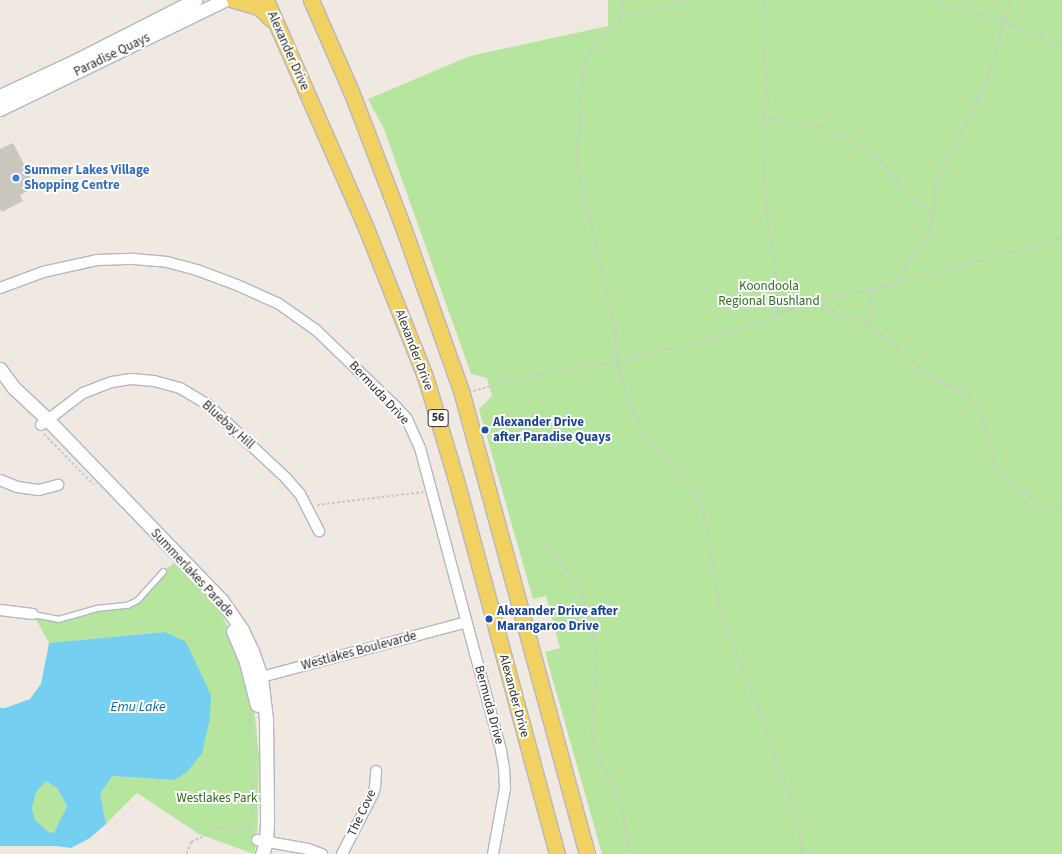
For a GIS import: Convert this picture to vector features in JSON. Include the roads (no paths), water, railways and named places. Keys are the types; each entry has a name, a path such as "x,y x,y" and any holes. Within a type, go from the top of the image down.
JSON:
{"main road":[{"path":"234,0 259,7 276,24"},
{"name":"Alexander Drive","path":"266,0 366,228 425,376 458,487 557,854"},
{"name":"56","path":"311,0 351,91 403,227 462,394 587,854"}],"street":[{"name":"Paradise Quays","path":"0,96 75,61 195,0"},
{"name":"Paradise Quays","path":"0,109 224,0"},
{"name":"Bermuda Drive","path":"0,293 5,287 42,272 97,260 134,259 167,262 197,270 237,285 280,304 316,330 406,419 420,448 467,622 504,768 503,806 493,854"},
{"name":"Summerlakes Parade","path":"0,369 44,426"},
{"name":"Bluebay Hill","path":"44,426 83,393 112,382 131,379 154,381 180,388 207,404 286,478 300,494 319,531"},
{"name":"Summerlakes Parade","path":"0,382 218,608 239,643 256,679 260,806 259,841 254,854"},
{"path":"0,480 17,487 39,490 58,485"},
{"path":"0,610 34,614"},
{"name":"Westlakes Boulevarde","path":"256,679 467,622"},
{"name":"The Cove","path":"342,854 373,794 376,771"},
{"path":"259,841 308,849 322,854"}],"lane":[{"path":"34,614 58,619 96,608 127,605 137,600 163,571"}],"water":[{"name":"Emu Lake","path":"165,632 186,642 211,695 210,718 202,753 187,772 174,780 112,776 100,794 106,824 90,838 71,848 56,846 0,846 0,708 5,708 30,699 41,684 49,643","holes":["46,781 57,788 67,806 54,833 48,832 35,820 32,809 36,792"]}],"place":[{"name":"Summer Lakes Village Shopping Centre","path":"16,178"},
{"name":"Alexander Drive after Paradise Quays","path":"485,430"},
{"name":"Alexander Drive after Marangaroo Drive","path":"489,619"}],"park label":[{"name":"Koondoola Regional Bushland","path":"769,294"},
{"name":"Westlakes Park","path":"217,798"}]}
